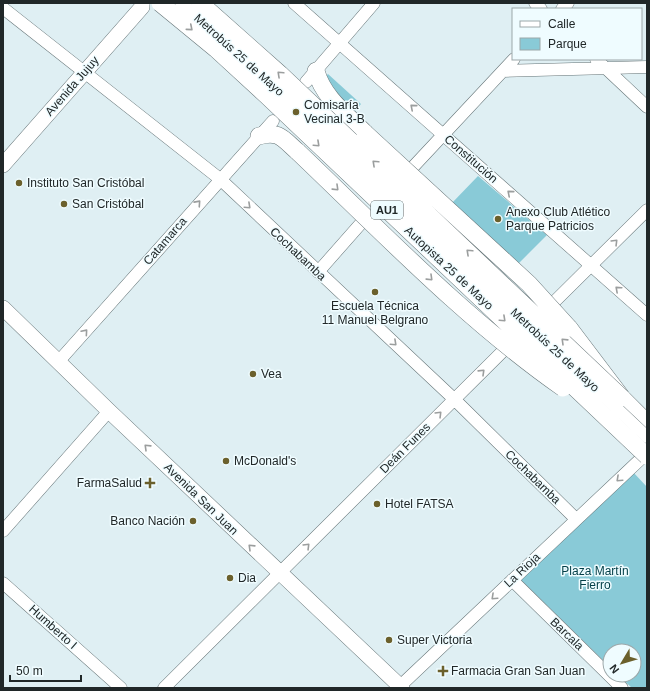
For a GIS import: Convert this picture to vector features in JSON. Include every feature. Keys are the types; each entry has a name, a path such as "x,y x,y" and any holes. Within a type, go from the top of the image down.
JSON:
{"highway":[{"name":"Autopista 25 de Mayo","path":"160,3 216,49 266,95 647,456"},
{"name":"AU1","path":"200,3 280,74 647,422"},
{"path":"311,76 320,83 326,93 365,132 529,284 580,342 622,398"},
{"path":"259,136 268,133 276,134 298,152 469,314 535,369 610,422"}],"main road":[{"name":"Avenida Jujuy","path":"3,166 83,72 142,7"},
{"name":"Avenida San Juan","path":"3,308 109,411 400,687"}],"street":[{"name":"Metrobús 25 de Mayo","path":"180,3 226,40 647,437"},
{"name":"Constitución","path":"294,3 647,315"},
{"path":"311,76 374,3"},
{"name":"Cochabamba","path":"3,8 220,179 454,399 576,519"},
{"path":"413,167 513,60"},
{"path":"597,60 647,107"},
{"path":"503,71 647,67"},
{"name":"Catamarca","path":"59,361 273,121"},
{"name":"Deán Funes","path":"164,688 454,399 647,210"},
{"path":"318,272 363,221"},
{"path":"3,531 109,411"},
{"name":"La Rioja","path":"400,687 647,453"},
{"name":"Barcala","path":"512,580 622,688"},
{"name":"Humberto I","path":"3,583 121,688"}],"green space":[{"path":"328,74 361,104 354,112 330,91 324,78"},
{"name":"Anexo Club Atlético Parque Patricios","path":"478,176 547,235 515,267 451,204"},
{"name":"Plaza Martín Fierro","path":"633,472 647,487 647,688 632,688 627,683 642,683 642,643 602,643 602,659 519,578"}],"place":[{"name":"Comisaría Vecinal 3-B","path":"296,112"},
{"name":"Instituto San Cristóbal","path":"19,183"},
{"name":"San Cristóbal","path":"64,204"},
{"name":"Anexo Club Atlético Parque Patricios","path":"498,219"},
{"name":"Escuela Técnica 11 Manuel Belgrano","path":"375,292"},
{"name":"Vea","path":"253,374"},
{"name":"McDonald's","path":"226,461"},
{"name":"FarmaSalud","path":"150,483"},
{"name":"Hotel FATSA","path":"377,504"},
{"name":"Banco Nación","path":"193,521"},
{"name":"Dia","path":"230,578"},
{"name":"Super Victoria","path":"389,640"},
{"name":"Farmacia Gran San Juan","path":"443,671"}]}
